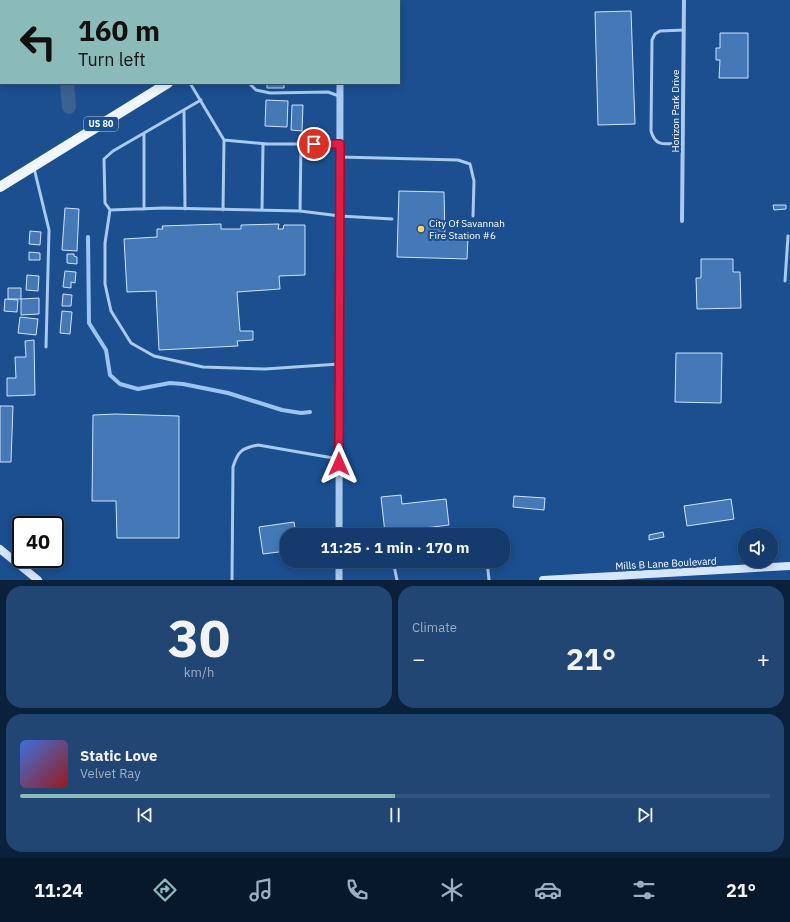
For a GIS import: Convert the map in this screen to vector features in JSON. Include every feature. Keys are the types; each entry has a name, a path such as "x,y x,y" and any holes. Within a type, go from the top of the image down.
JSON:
{"main road":[{"name":"US 80","path":"1,185 165,84"},
{"path":"0,549 38,580"},
{"name":"Mills B Lane Boulevard","path":"543,580 790,566"}],"street":[{"name":"Horizon Park Drive","path":"682,221 684,0"},
{"path":"339,528 340,84"},
{"path":"339,568 339,580"}],"lane":[{"path":"683,143 659,144 653,140 650,131 652,40 654,34 660,31 684,30"},
{"path":"191,84 201,100 216,130 224,140 224,210"},
{"path":"250,84 256,90 270,93 328,92 340,96"},
{"path":"201,100 144,133 104,159 105,203 110,210 105,243 105,284 111,311 131,343 154,356 203,367 265,369 340,364"},
{"path":"184,110 185,209"},
{"path":"144,133 144,209"},
{"path":"224,140 263,144 340,144"},
{"path":"262,210 263,144"},
{"path":"300,211 301,144"},
{"path":"340,157 458,160 470,164 474,181 473,216"},
{"path":"34,166 49,230 46,347"},
{"path":"110,210 185,209 300,211 340,216 392,219"},
{"path":"785,281 788,236"},
{"path":"232,580 233,467 236,456 245,448 258,446 339,459"},
{"path":"394,568 397,580"},
{"path":"488,568 489,580"}],"building":[{"path":"631,11 635,124 598,125 595,12"},
{"path":"720,33 748,33 748,78 719,78 720,60 716,60 716,48 720,48"},
{"path":"267,84 284,84 284,88 267,88"},
{"path":"266,100 288,101 287,127 265,126"},
{"path":"292,105 303,105 302,131 291,130"},
{"name":"City Of Savannah Fire Station #6","path":"399,191 444,192 445,237 468,238 467,259 397,257"},
{"path":"773,205 786,205 786,209 774,210"},
{"path":"65,208 79,209 77,251 62,250"},
{"path":"221,224 221,229 241,229 241,225 279,224 278,229 283,229 284,225 305,225 305,275 279,276 280,289 237,292 240,331 253,331 253,340 237,341 238,346 159,350 156,291 127,292 124,239 157,237 157,229 163,229 162,226"},
{"path":"30,231 41,232 40,245 29,244"},
{"path":"29,252 40,253 40,260 29,260"},
{"path":"67,254 74,254 74,256 77,257 77,264 67,263"},
{"path":"701,259 733,259 733,272 740,272 741,308 697,309 696,278 701,278"},
{"path":"65,271 76,272 75,283 71,282 71,288 63,287"},
{"path":"27,275 39,276 38,291 26,290"},
{"path":"8,288 21,288 21,299 8,299"},
{"path":"63,294 72,295 71,306 62,306"},
{"path":"39,298 39,314 21,315 21,299"},
{"path":"5,299 18,300 17,312 4,311"},
{"path":"62,311 72,312 70,334 60,333"},
{"path":"20,317 38,319 36,335 18,333"},
{"path":"34,340 35,395 7,396 7,378 16,378 15,357 26,357 25,341"},
{"path":"676,353 722,353 721,403 675,402"},
{"path":"0,406 13,406 11,462 0,462"},
{"path":"116,414 179,416 179,538 117,538 116,501 92,501 93,415"},
{"path":"401,495 402,504 446,499 449,525 425,528 384,528 381,497"},
{"path":"514,496 545,498 544,510 513,507"},
{"path":"731,499 734,519 687,526 684,506"},
{"path":"294,522 295,528 280,528 280,552 263,554 259,527"},
{"path":"663,532 664,537 649,540 649,535"}],"waterway":[{"path":"67,84 69,107"},
{"path":"88,237 89,323 106,350 110,375 120,384 138,389 170,383 183,384 228,393 282,410 301,413 310,412"}],"place":[{"name":"City Of Savannah Fire Station #6","path":"421,229"}],"route":[{"path":"314,144 340,144 339,464"}]}
